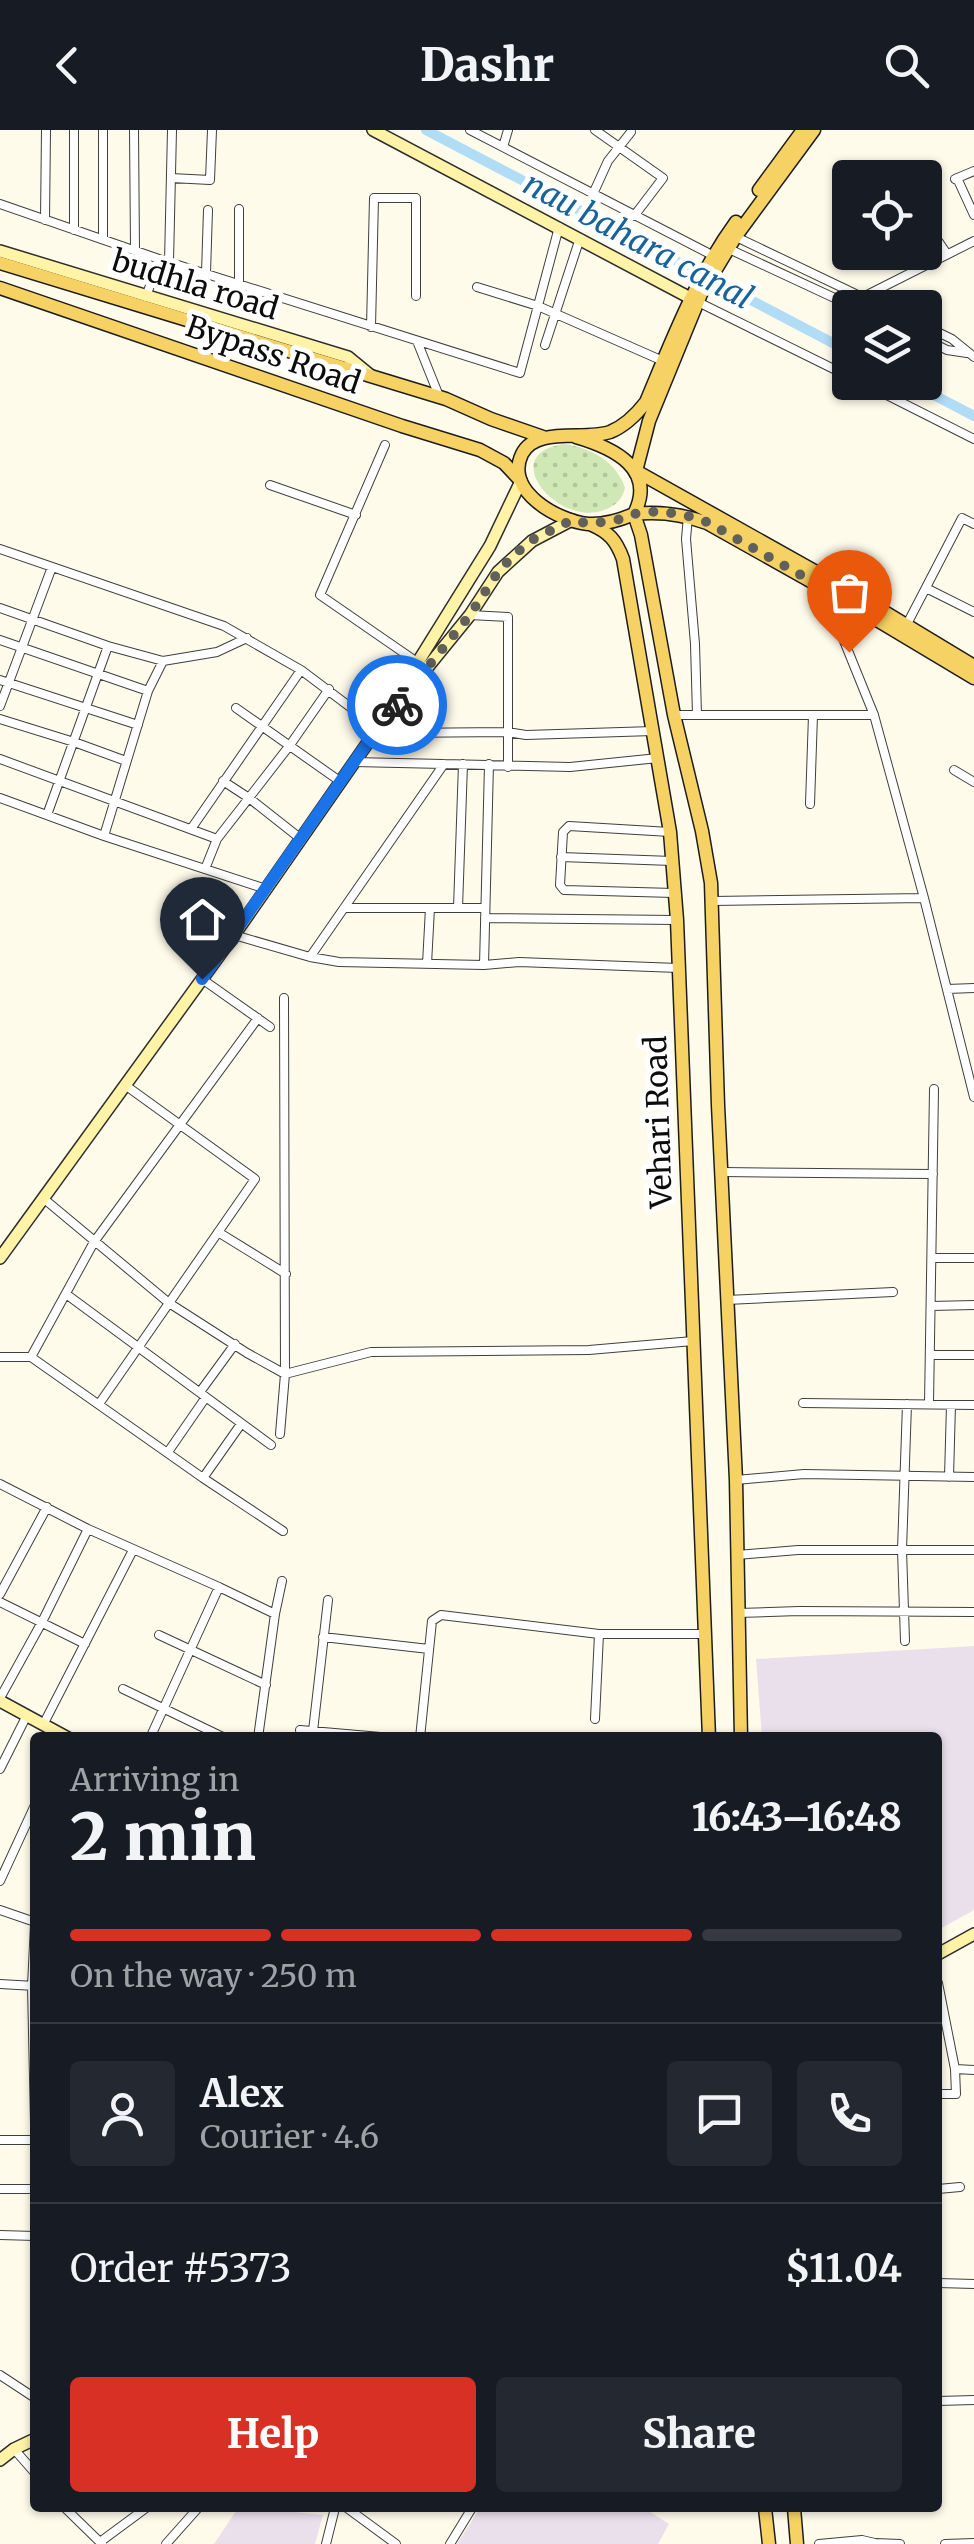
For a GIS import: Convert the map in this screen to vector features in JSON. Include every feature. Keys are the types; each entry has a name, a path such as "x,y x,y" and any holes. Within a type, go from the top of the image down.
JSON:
{"main road":[{"path":"373,130 696,296"},
{"path":"0,263 144,302 439,396 543,438 576,438 609,432 636,415 646,402 722,248 803,130"},
{"path":"722,248 814,130"},
{"name":"budhla road","path":"0,251 144,302"},
{"name":"Bypass Road","path":"0,288 480,450 504,462 520,481"},
{"path":"634,514 641,501 642,486 636,471 650,421 696,296"},
{"path":"378,728 490,546 520,481 522,454 530,444 543,438"},
{"path":"576,438 611,450 636,471 843,587 974,678"},
{"path":"520,481 553,512 590,524 660,511 707,522 974,666"},
{"name":"Vehari Road","path":"634,514 711,883 736,1480 741,1732"},
{"path":"0,1258 378,728 470,615 498,572 532,540 572,520"},
{"name":"Vehari Road","path":"590,524 618,543 623,559 670,832 677,920 710,1732"},
{"path":"0,1700 57,1732"},
{"path":"942,1952 974,1934"},
{"path":"5,2453 30,2441"},
{"path":"765,2512 769,2544"},
{"path":"794,2512 798,2544"}],"street":[{"path":"45,220 46,130"},
{"path":"74,130 74,230"},
{"path":"103,240 104,130"},
{"path":"134,130 135,250"},
{"path":"144,302 164,260 172,130"},
{"path":"171,178 210,180 212,130"},
{"path":"470,130 634,216 722,248 832,297"},
{"path":"503,146 508,130"},
{"path":"595,130 663,178 634,216"},
{"path":"594,194 604,168 632,132"},
{"path":"974,171 955,179 974,215"},
{"path":"371,327 374,198 416,198 416,296"},
{"path":"0,204 520,373 559,227"},
{"path":"239,209 239,284"},
{"path":"206,273 208,210"},
{"path":"544,344 580,238"},
{"path":"878,290 974,241"},
{"path":"942,247 947,254"},
{"path":"722,248 792,263 849,290"},
{"path":"786,275 792,263"},
{"path":"810,286 816,274"},
{"path":"477,286 538,306 663,361"},
{"path":"696,296 832,368"},
{"path":"942,334 971,355"},
{"path":"417,342 439,396"},
{"path":"942,348 971,355"},
{"path":"897,400 974,439"},
{"path":"385,445 320,595 417,662"},
{"path":"270,485 356,515"},
{"path":"688,516 686,539 696,644 697,715"},
{"path":"903,630 962,518 974,524"},
{"path":"0,549 224,626 301,670 378,728 392,733 526,735 653,731"},
{"path":"0,706 4,681 22,647 52,567"},
{"path":"926,588 974,612"},
{"path":"838,596 840,631 874,715 974,1097"},
{"path":"0,608 163,661 218,652 248,638"},
{"path":"470,615 508,618 508,767"},
{"path":"0,640 148,691"},
{"path":"47,815 108,646"},
{"path":"104,836 148,691 163,661"},
{"path":"190,829 301,670"},
{"path":"4,681 138,725"},
{"path":"206,869 217,838 329,690"},
{"path":"236,708 340,782"},
{"path":"674,715 874,715"},
{"path":"810,804 813,715"},
{"path":"0,719 126,761"},
{"path":"354,762 570,767 658,758"},
{"path":"0,759 217,838"},
{"path":"310,957 444,764"},
{"path":"458,908 464,764"},
{"path":"484,966 489,764"},
{"path":"954,770 974,782"},
{"path":"223,781 301,839"},
{"path":"0,798 266,889"},
{"path":"670,832 569,826 562,832 560,885 564,890 674,893"},
{"path":"561,856 672,861"},
{"path":"712,901 924,898"},
{"path":"344,908 458,908 485,913 677,920"},
{"path":"427,964 430,908"},
{"path":"234,935 339,962 484,966 520,962 678,968"},
{"path":"202,979 270,1027"},
{"path":"947,989 974,988"},
{"path":"280,1434 286,1274 284,998"},
{"path":"31,1357 94,1242 258,1018"},
{"path":"99,1404 255,1179 124,1085"},
{"path":"929,1404 934,1089"},
{"path":"722,1172 934,1174"},
{"path":"43,1198 169,1303 285,1374 371,1352 590,1350 693,1341"},
{"path":"218,1232 286,1274"},
{"path":"932,1258 974,1258"},
{"path":"727,1300 894,1292"},
{"path":"66,1294 271,1445"},
{"path":"931,1306 974,1305"},
{"path":"168,1452 235,1344"},
{"path":"930,1355 974,1354"},
{"path":"0,1356 31,1357 283,1531"},
{"path":"803,1403 974,1405"},
{"path":"905,1641 902,1550 907,1404"},
{"path":"948,1477 950,1404"},
{"path":"203,1478 240,1424"},
{"path":"736,1480 804,1474 974,1477"},
{"path":"1,1486 275,1614"},
{"path":"46,1507 0,1598 85,1644"},
{"path":"0,1700 88,1528"},
{"path":"43,1725 132,1550"},
{"path":"738,1555 798,1550 974,1550"},
{"path":"259,1732 282,1580"},
{"path":"153,1732 219,1586"},
{"path":"313,1731 328,1600"},
{"path":"738,1613 974,1612"},
{"path":"421,1732 432,1621 440,1615 599,1634 704,1634"},
{"path":"595,1718 599,1634"},
{"path":"159,1635 266,1685"},
{"path":"323,1636 429,1649"},
{"path":"122,1689 211,1732"},
{"path":"0,1769 26,1717"},
{"path":"300,1730 324,1732"},
{"path":"0,1881 30,1816"},
{"path":"0,1910 30,1921"},
{"path":"0,1984 30,1986"},
{"path":"942,2003 956,2094 942,2094"},
{"path":"955,2069 974,2070"},
{"path":"0,2140 30,2140"},
{"path":"942,2189 960,2187"},
{"path":"0,2189 30,2188"},
{"path":"0,2235 30,2236"},
{"path":"942,2283 974,2284"},
{"path":"0,2375 30,2395"},
{"path":"942,2401 974,2400"},
{"path":"5,2453 30,2470"},
{"path":"69,2512 101,2543 141,2512"},
{"path":"166,2544 194,2512"},
{"path":"326,2544 334,2512"},
{"path":"352,2512 396,2544"},
{"path":"450,2544 469,2512"},
{"path":"819,2544 862,2540 900,2544"},
{"path":"945,2544 974,2543"}],"shaded area":[{"path":"974,1646 974,1910 942,1928 942,1732 762,1732 756,1659"},
{"path":"235,2512 323,2515 315,2544 214,2544"},
{"path":"477,2512 650,2512 669,2524 658,2544 457,2544"}],"green space":[{"path":"565,444 593,453 616,471 625,488 615,504 586,513 569,509 541,487 534,474 535,461 544,450"}],"waterway":[{"name":"nau bahara canal","path":"426,130 832,343"},
{"name":"nau bahara canal","path":"942,399 974,416"}],"way so far":[{"path":"397,705 514,555 532,540 572,520 590,524 660,511 707,522 838,596 840,631 849,652"}],"route":[{"path":"202,979 397,705"}]}
